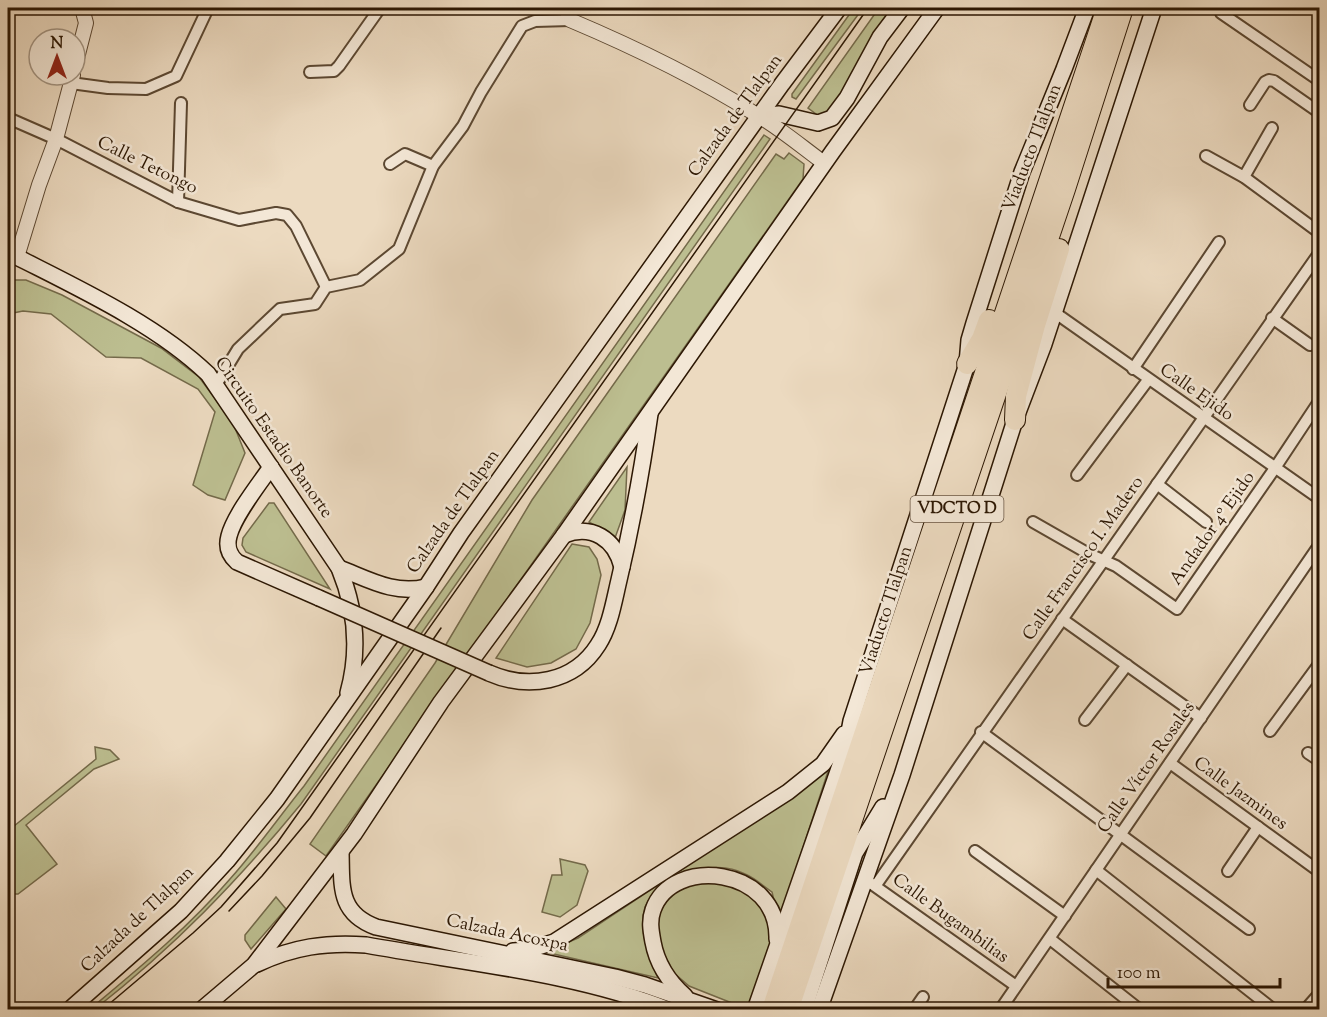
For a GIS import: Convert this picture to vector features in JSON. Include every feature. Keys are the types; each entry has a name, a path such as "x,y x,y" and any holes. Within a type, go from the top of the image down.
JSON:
{"highway":[{"name":"Viaducto Tlalpan","path":"772,1010 1107,8"},
{"name":"Viaducto Tlalpan","path":"788,1010 1123,8"},
{"path":"1015,420 1016,396 1073,202 1076,184 1073,163"},
{"path":"967,364 982,339 1018,239 1040,206"}],"main road":[{"name":"Calzada de Tlalpan","path":"69,1010 181,911 227,861 277,799 426,587 461,533 759,116 839,8"},
{"path":"759,116 782,114 818,123 835,116 880,37 902,8"},
{"path":"203,1009 254,965 341,852 441,702 564,535 824,163 937,8"},
{"name":"Viaducto Tlalpan","path":"755,1010 846,748 851,721 967,364 969,340 1011,203 1087,8"},
{"path":"819,1010 870,883 1015,420 1054,312 1154,8"},
{"name":"Circuito Estadio Banorte","path":"12,256 92,296 168,341 200,366 216,385 339,568 350,600 355,634 354,664 344,705"},
{"path":"271,466 229,536 230,556 237,562 489,673 509,681 531,683 561,676 578,666 592,653 602,638 622,567 638,494 650,411"},
{"path":"564,535 579,531 602,536 616,551 622,567"},
{"path":"339,568 393,589 411,590 426,587"},
{"path":"498,952 528,950 554,942 788,792 823,764 839,743 851,721"},
{"path":"804,1010 855,853 902,775"},
{"name":"Calzada Acoxpa","path":"341,852 341,878 345,900 351,913 363,922 376,927 615,977 687,998 717,1010"},
{"path":"687,998 673,986 661,967 650,930 653,909 668,889 694,878 713,875 733,878 751,886 772,912 777,928 776,945"},
{"name":"Calzada Acoxpa","path":"254,965 281,952 340,943 366,945 592,986 644,999 669,1010"}],"street":[{"path":"82,8 85,27"},
{"path":"87,83 108,88 146,89 176,76 208,8"},
{"path":"310,72 334,71 380,8"},
{"path":"216,385 238,349 280,309 315,304 326,287 360,280 399,249 434,166 463,126 522,26 535,21 569,12 759,116 824,163"},
{"path":"1220,13 1320,81"},
{"path":"1250,105 1264,82 1269,80 1274,81 1320,113"},
{"path":"12,256 56,139 70,87"},
{"path":"178,202 181,103"},
{"name":"Calle Tetongo","path":"8,118 56,139 178,202 239,220 276,213 287,215 297,226 326,287"},
{"path":"1244,177 1272,128"},
{"path":"390,164 405,154 434,166"},
{"path":"1206,156 1244,177 1320,233"},
{"path":"1133,369 1219,242"},
{"name":"Calle Francisco I. Madero","path":"870,883 1105,560 1202,417 1320,252"},
{"name":"Calle Ejido","path":"1054,312 1320,499"},
{"path":"1272,318 1311,345"},
{"path":"1077,476 1148,380"},
{"name":"Andador 4º Ejido","path":"1105,560 1178,609 1320,400"},
{"path":"1157,484 1206,522"},
{"path":"1033,522 1089,554 1105,560"},
{"name":"Calle Víctor Rosales","path":"1005,1008 1016,986 1320,544"},
{"path":"1062,619 1201,718"},
{"path":"1085,720 1127,665"},
{"path":"1270,731 1318,669"},
{"path":"981,732 1249,930"},
{"path":"1308,753 1320,761"},
{"name":"Calle Jazmines","path":"1170,763 1320,872"},
{"path":"1228,871 1258,827"},
{"path":"975,851 1065,916"},
{"path":"1096,870 1274,1010"},
{"name":"Calle Bugambilias","path":"870,883 1016,986"},
{"path":"1050,939 1140,1010"},
{"path":"1305,1010 1320,993"},
{"path":"915,1010 923,997"}],"green space":[{"path":"854,8 863,8 796,99 792,97 792,94"},
{"path":"879,8 897,8 834,109 815,117 816,114 808,108"},
{"path":"764,135 770,139 301,804 229,887 204,912 124,986 95,1009 89,1010 162,948 214,897 249,857 304,786"},
{"path":"789,153 804,164 803,179 326,856 310,844 435,663 532,500 776,154 784,159"},
{"path":"8,280 26,280 62,295 161,348 199,377 233,423 245,453 225,500 208,495 193,485 215,412 198,389 141,358 106,357 51,314 23,311 8,314"},
{"path":"627,467 625,510 615,538 589,522"},
{"path":"269,503 274,503 330,589 246,552 242,545 243,538"},
{"path":"572,544 589,547 597,559 601,575 590,623 576,649 551,663 527,667 496,658"},
{"path":"95,747 110,750 119,759 94,769 26,825 57,864 18,894 8,894 8,831 96,759"},
{"path":"834,753 779,921 772,892 759,882 736,870 707,868 689,873 671,882 653,896 645,907 644,934 648,953 658,978 545,952 578,938 813,782"},
{"path":"560,859 585,865 588,871 577,905 560,917 542,912 552,875 562,875"},
{"path":"717,883 741,889 758,901 767,917 771,944 747,1009 689,986 674,973 658,944 657,916 671,894 693,884"},
{"path":"276,897 286,909 251,949 245,940 245,935"}],"tram line":[{"path":"102,1010 221,907 277,843 868,8"},
{"path":"229,911 262,876 310,818 441,628"}]}
